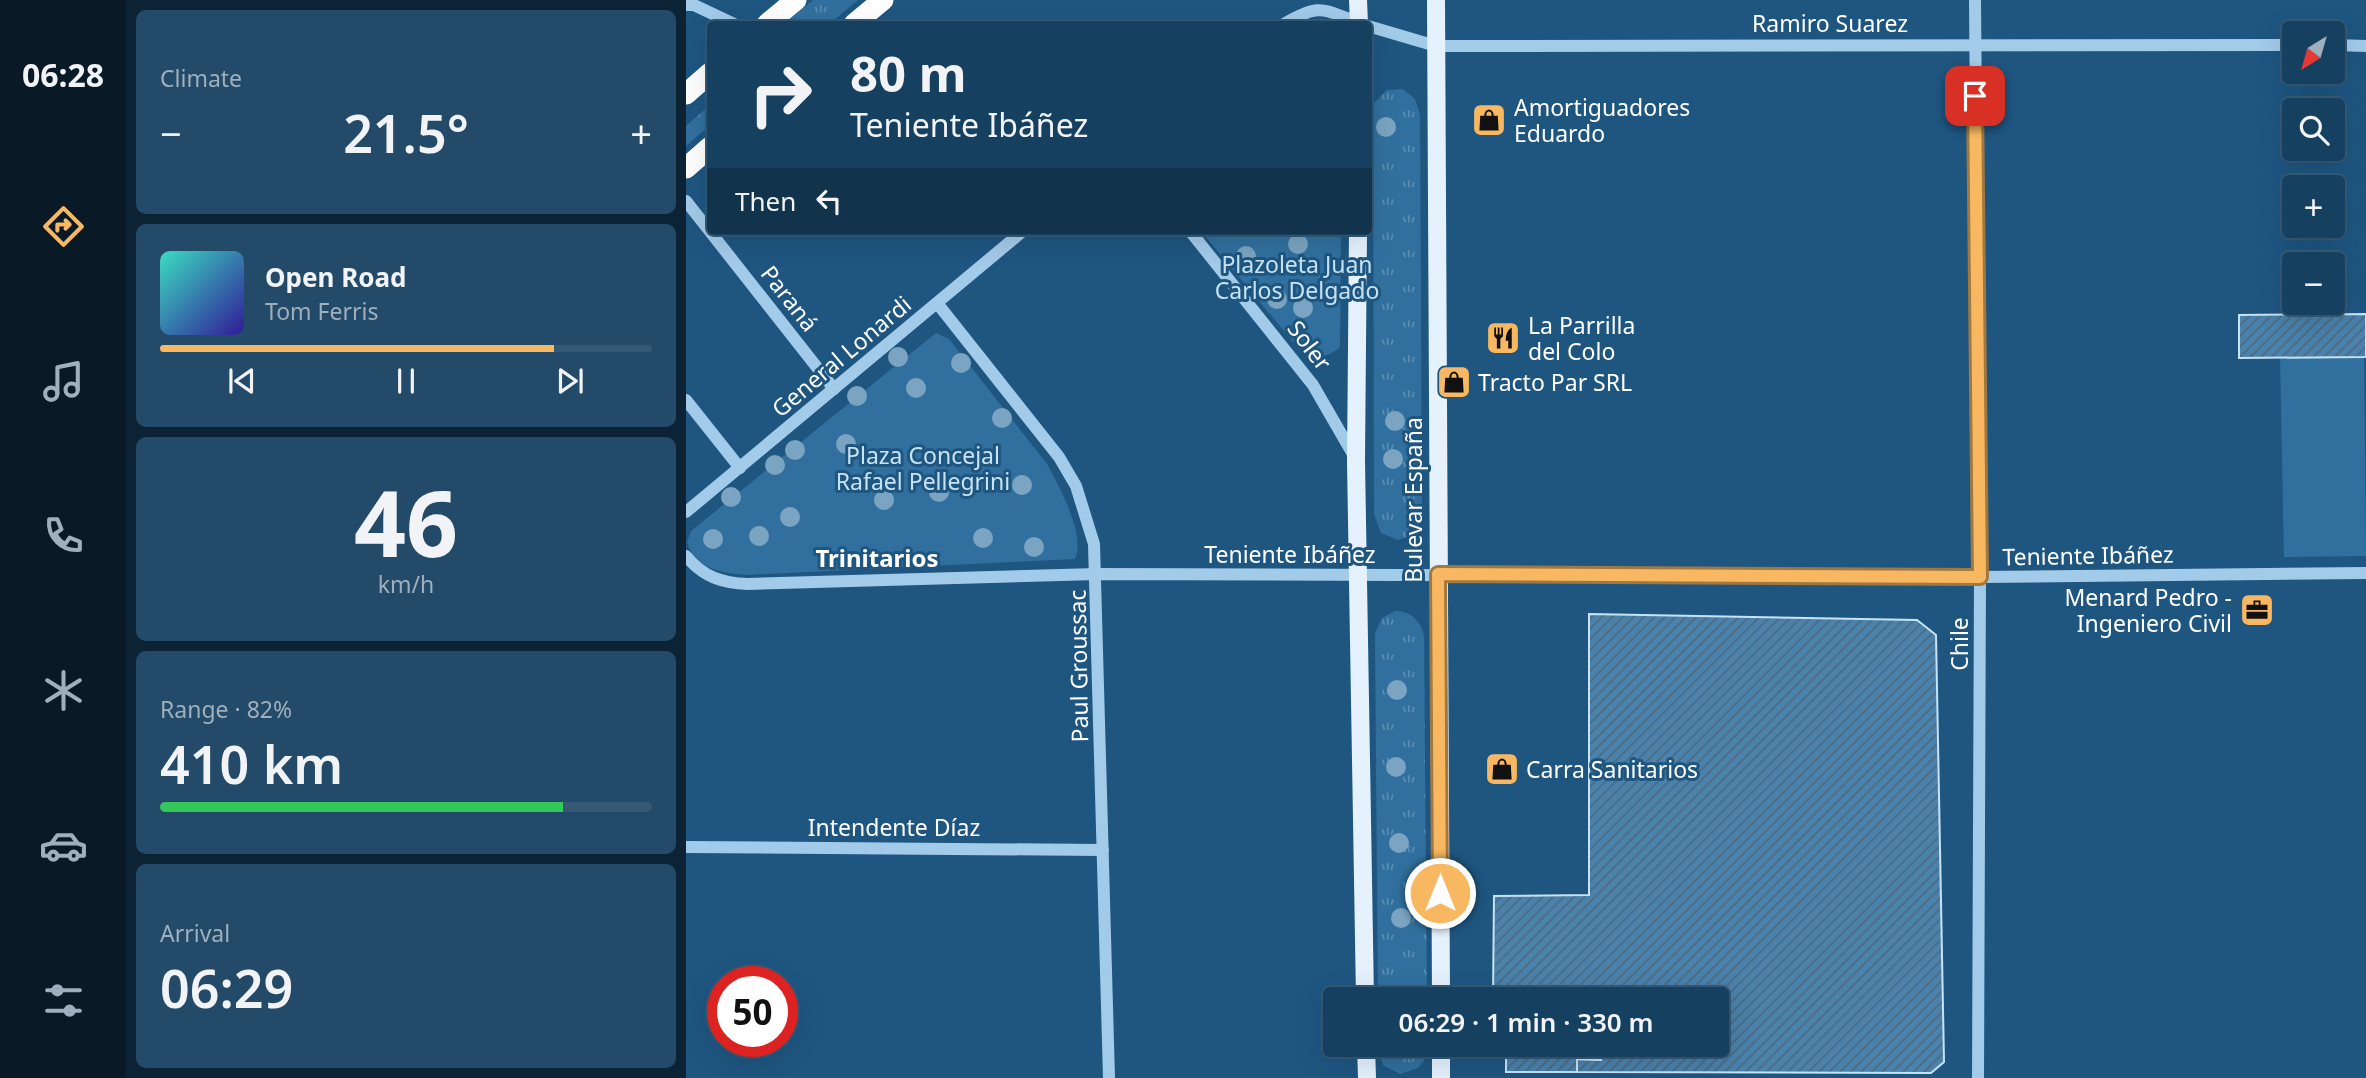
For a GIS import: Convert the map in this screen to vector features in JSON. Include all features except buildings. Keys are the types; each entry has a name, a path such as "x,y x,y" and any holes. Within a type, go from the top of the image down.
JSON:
{"highway":[{"path":"771,21 796,0"},
{"path":"858,21 883,0"},
{"path":"686,94 707,76"},
{"path":"686,168 707,150"}],"main road":[{"path":"1358,0 1362,21"},
{"name":"Bulevar España","path":"1436,0 1441,987"},
{"path":"1358,235 1356,461 1365,987"},
{"path":"1366,1057 1367,1078"},
{"path":"1441,1057 1441,1078"}],"street":[{"name":"Chile","path":"1975,0 1980,577 1978,1078"},
{"path":"686,5 694,5 728,21"},
{"path":"1290,21 1315,8 1328,9 1356,21"},
{"name":"Ramiro Suarez","path":"1372,27 1436,46 1975,43 2282,45"},
{"path":"2345,45 2366,46"},
{"name":"Paraná","path":"686,201 707,228"},
{"name":"Paraná","path":"713,235 834,389"},
{"name":"General Lonardi","path":"686,512 1018,235"},
{"name":"Soler","path":"1193,235 1306,375 1332,413 1356,461"},
{"name":"Paul Groussac","path":"937,303 1065,466 1087,516 1097,575 1109,1078"},
{"path":"686,400 740,468"},
{"name":"Teniente Ibáñez","path":"686,556 706,575 733,583 1097,575 1980,577 2366,573"},
{"name":"Intendente Díaz","path":"686,847 1103,850"}],"green space":[{"path":"813,0 858,0 833,21 788,21"},
{"path":"1403,89 1415,99 1420,115 1422,516 1415,534 1398,540 1381,533 1374,514 1373,104 1387,90"},
{"path":"707,108 707,128 686,146 686,126"},
{"name":"Plazoleta Juan Carlos Delgado","path":"1204,235 1341,235 1340,347 1330,354 1320,356 1309,355 1299,349"},
{"name":"Plaza Concejal Rafael Pellegrini","path":"936,333 949,339 1047,464 1074,524 1077,537 1075,559 746,575 710,568 696,558 687,542 691,531"},
{"path":"2364,357 2366,556 2284,557 2280,358"},
{"path":"1395,611 1406,613 1420,625 1424,636 1427,987 1378,987 1375,633 1382,618"},
{"path":"1381,1057 1426,1057 1418,1068 1400,1074 1383,1065"}],"place":[{"name":"Amortiguadores Eduardo","path":"1489,120"},
{"name":"La Parrilla del Colo","path":"1503,338"},
{"name":"Tracto Par SRL","path":"1454,382"},
{"name":"Menard Pedro - Ingeniero Civil","path":"2257,610"},
{"name":"Carra Sanitarios","path":"1502,769"}],"district":[{"name":"Trinitarios","path":"877,557"}],"route":[{"path":"1440,893 1438,574 1980,577 1975,96"}]}
